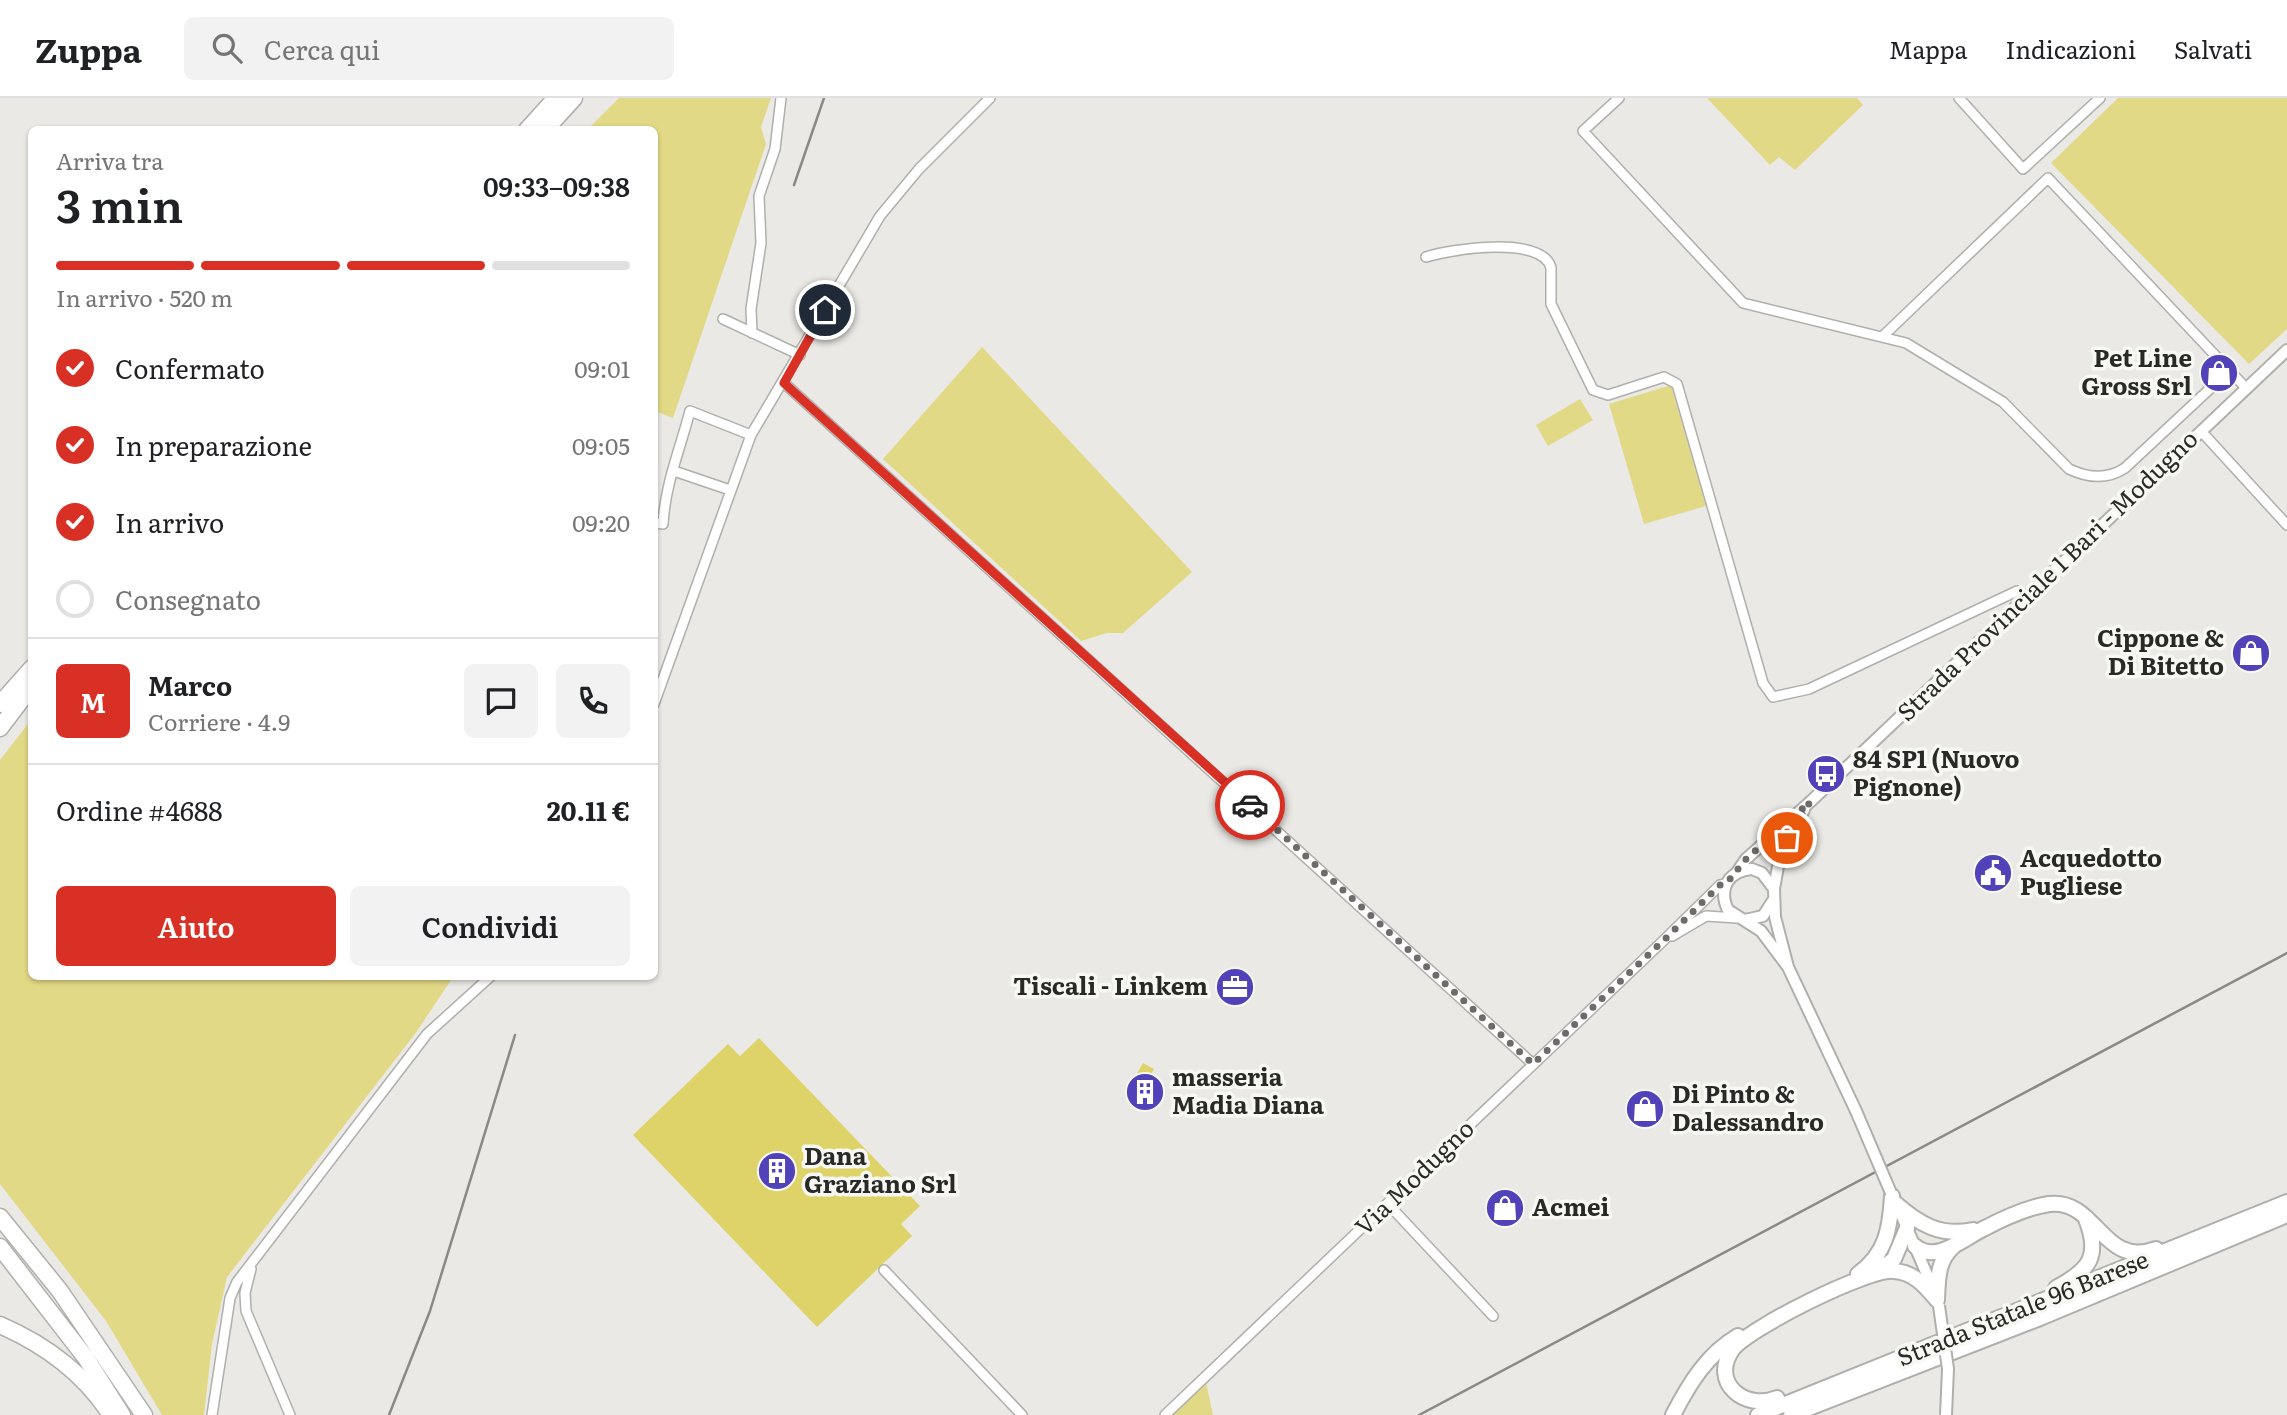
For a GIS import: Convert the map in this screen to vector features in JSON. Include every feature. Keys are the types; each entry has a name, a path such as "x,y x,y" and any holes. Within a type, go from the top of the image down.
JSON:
{"highway":[{"path":"531,126 556,98"},
{"path":"549,126 574,98"},
{"path":"0,701 25,688"},
{"path":"0,717 25,688"},
{"path":"0,728 25,688"},
{"path":"0,1217 60,1291 144,1415"},
{"path":"0,1247 86,1358 122,1415"},
{"path":"0,1325 54,1355 89,1385 111,1415"}],"main road":[{"path":"1893,1197 1915,1220 1938,1231 1955,1233 1985,1228"},
{"path":"1842,1285 1870,1265 1881,1250 1890,1227 1893,1197"},
{"name":"Strada Statale 96 Barese","path":"1758,1415 2287,1202"},
{"path":"1915,1246 1921,1251 1931,1252 1955,1245 1985,1228 2052,1204 2073,1208 2114,1245 2125,1251 2139,1253 2256,1215"},
{"name":"Strada Statale 96 Barese","path":"1791,1415 2039,1318 2287,1215"},
{"path":"1959,1335 2010,1307 2056,1288 2084,1271 2093,1248 2086,1217"},
{"path":"1869,1370 1823,1380 1766,1403 1743,1399 1734,1392 1729,1381 1729,1358 1738,1344 1768,1324 1842,1285 1877,1272 1894,1259 1907,1228"},
{"path":"1938,1303 1940,1267 1955,1245"},
{"path":"1877,1272 1897,1271 1911,1276 1938,1303"},
{"path":"1673,1415 1694,1378 1722,1347 1742,1334 1768,1324"}],"street":[{"path":"752,333 751,309 761,243 759,196 775,149 781,98"},
{"path":"658,693 751,435 784,383 863,243 901,188 990,98"},
{"path":"1619,98 1583,131 1743,303 1906,343 2003,402 2069,469 2092,477 2116,474 2229,371"},
{"path":"1959,98 2024,169 2100,98"},
{"path":"1882,337 2048,178 2246,388"},
{"path":"1426,257 1451,250 1483,247 1512,248 1541,255 1550,262 1551,304 1593,390 1608,395 1664,377 1677,384 1763,683 1773,697 1809,689 2017,591 2026,598"},
{"path":"723,319 800,355"},
{"name":"Strada Provinciale 1 Bari - Modugno","path":"1737,872 1746,859 1810,802 2287,350"},
{"path":"784,383 1533,1064"},
{"path":"658,523 663,524 665,494 690,411 751,435"},
{"path":"2201,431 2287,525"},
{"path":"674,471 730,490"},
{"name":"Strada Provinciale 1 Bari - Modugno","path":"1774,894 1776,872 1787,838 1810,802"},
{"path":"1788,967 1778,930 1774,894 1762,873 1752,869 1737,872 1726,884 1724,901 1728,910 1769,939 1788,967 1856,1111 1938,1303 1948,1369 1946,1415"},
{"name":"Via Modugno","path":"1165,1415 1720,885 1726,884"},
{"path":"1741,919 1763,916 1774,894"},
{"name":"Via Modugno","path":"1664,940 1706,916 1741,919"},
{"path":"212,1415 230,1298 237,1282 427,1034 487,980"},
{"path":"1388,1204 1493,1316"},
{"path":"253,1264 244,1293 246,1311 290,1415"},
{"path":"884,1270 1022,1415"}],"shaded area":[{"path":"619,98 771,98 761,127 766,144 673,418 658,412 658,126 591,126"},
{"path":"1707,98 1857,98 1863,105 1795,170 1779,157 1770,165"},
{"path":"2118,98 2287,98 2287,329 2249,364 2051,163"},
{"path":"982,347 1192,572 1123,633 1107,633 1081,641 883,459"},
{"path":"1671,385 1706,506 1644,524 1609,404"},
{"path":"1580,399 1593,420 1548,446 1536,425"},
{"path":"28,724 28,980 451,980 415,1034 227,1277 212,1344 204,1415 162,1415 106,1321 0,1184 0,760"},
{"path":"1206,1382 1213,1415 1171,1415"}],"building":[{"name":"Dana Graziano Srl","path":"759,1038 920,1206 901,1224 912,1236 817,1327 633,1135 728,1044 740,1056"},
{"name":"masseria Madia Diana","path":"1143,1063 1154,1069 1146,1083 1153,1087 1148,1096 1154,1100 1148,1112 1134,1102 1144,1084 1134,1079"}],"railway":[{"path":"794,185 824,98"},
{"path":"1419,1415 2287,953"},
{"path":"389,1415 430,1311 515,1035"}],"way so far":[{"path":"1250,805 1533,1064 1681,921 1720,885 1726,884 1746,859 1810,802 1787,838"}],"place":[{"name":"Pet Line Gross Srl","path":"2219,373"},
{"name":"Cippone & Di Bitetto","path":"2251,653"},
{"name":"84 SP1 (Nuovo Pignone)","path":"1826,774"},
{"name":"Acquedotto Pugliese","path":"1993,873"},
{"name":"Tiscali - Linkem","path":"1235,987"},
{"name":"masseria Madia Diana","path":"1145,1092"},
{"name":"Di Pinto & Dalessandro","path":"1645,1109"},
{"name":"Dana Graziano Srl","path":"777,1171"},
{"name":"Acmei","path":"1505,1208"}],"route":[{"path":"825,310 784,383 1250,805"}]}
